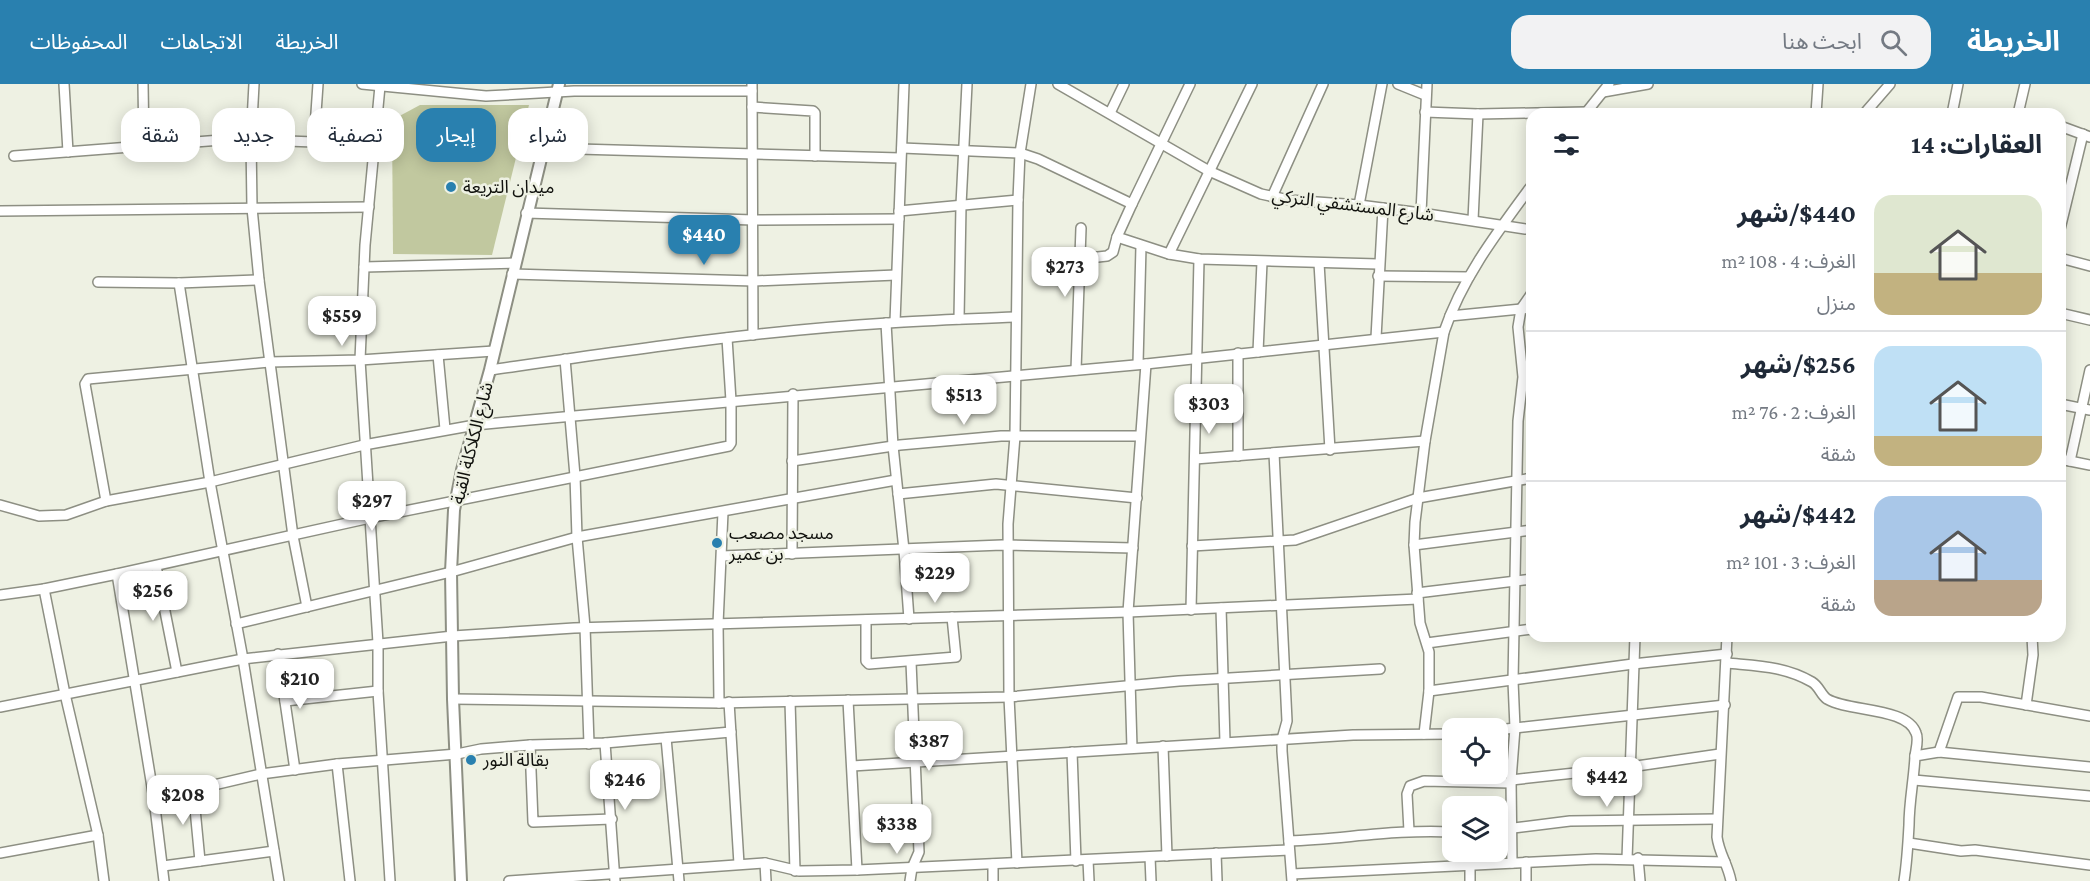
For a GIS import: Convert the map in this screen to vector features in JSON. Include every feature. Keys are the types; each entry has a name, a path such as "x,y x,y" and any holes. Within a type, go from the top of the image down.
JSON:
{"street":[{"path":"64,84 68,152"},
{"path":"143,84 143,108"},
{"path":"253,108 254,84"},
{"path":"316,108 318,84"},
{"path":"362,84 486,96 558,88 752,87 753,335"},
{"path":"486,84 486,96"},
{"path":"904,84 896,275 891,322 890,386 893,446 909,619"},
{"path":"959,320 961,205 967,84"},
{"path":"1017,863 1009,697 1008,524 1015,436 1020,153 1031,84"},
{"name":"شارع المستشفي التركي","path":"1058,84 1209,171 1246,189 1272,197 1383,208 1526,229"},
{"path":"1110,113 1124,84"},
{"path":"1080,259 1107,256 1113,252 1117,237 1132,204 1190,84"},
{"path":"1169,254 1252,84"},
{"path":"1272,197 1323,84"},
{"path":"1359,205 1382,84"},
{"path":"1398,84 1425,95"},
{"path":"1421,213 1427,84"},
{"path":"1590,108 1606,88 1648,84"},
{"path":"1816,108 1818,84"},
{"path":"1869,108 1890,84"},
{"path":"1953,108 1958,84"},
{"path":"2020,108 2025,84"},
{"path":"378,108 380,86"},
{"name":"شارع الكلاكلة القبة","path":"553,108 558,88"},
{"path":"752,107 813,111 815,113 815,156"},
{"path":"1425,112 1526,114"},
{"path":"1473,220 1478,114"},
{"path":"2066,128 2086,135 2066,207"},
{"path":"14,156 121,148"},
{"path":"588,149 815,156 963,151 1020,153 1038,159 1132,204"},
{"path":"251,162 252,208 269,362 293,536 307,607"},
{"path":"374,162 364,267 360,360 390,881"},
{"name":"شارع الكلاكلة القبة","path":"461,881 453,699 451,572 455,501 490,370 539,162"},
{"path":"1424,734 1429,691 1429,652 1420,623 1414,545 1425,441 1444,332 1469,277 1502,225 1526,193"},
{"path":"526,213 754,220 899,215 961,205 1018,200"},
{"path":"0,211 369,207"},
{"path":"1376,338 1378,264 1383,208"},
{"path":"1076,370 1081,228"},
{"path":"1117,237 1169,254 1199,259 1378,264"},
{"path":"1132,748 1128,612 1140,436 1141,246"},
{"path":"1191,610 1199,259"},
{"path":"2066,260 2090,266"},
{"path":"1258,352 1262,262"},
{"path":"1319,263 1330,450"},
{"path":"364,267 514,268 754,281 896,275"},
{"path":"1378,276 1469,277"},
{"path":"99,282 179,283 259,280"},
{"path":"179,283 210,482 243,659 279,881"},
{"path":"1450,316 1526,308 1518,327 1523,377 1519,405 1517,480 1513,681 1515,728 1511,781 1512,862"},
{"path":"2066,314 2090,320"},
{"path":"490,370 753,335 891,322 1016,317"},
{"path":"0,505 31,515 66,514 106,501 210,482 364,445 475,424 1016,376 1444,332"},
{"path":"0,595 44,589 370,518 729,446 731,443 731,401 727,338"},
{"path":"106,501 85,382 88,379 269,362 360,360 494,351"},
{"path":"1238,353 1238,456"},
{"path":"438,355 445,429"},
{"path":"565,359 585,627 589,744"},
{"path":"2070,460 2085,409 2090,370"},
{"path":"792,554 793,394"},
{"path":"2066,405 2085,409"},
{"path":"792,460 893,446 1015,436 1140,436"},
{"path":"1195,459 1425,441"},
{"path":"1274,453 1287,721 1282,739 1292,878 1512,862 1638,858 1725,862"},
{"path":"2066,460 2090,465"},
{"path":"1191,546 1278,543 1301,539 1418,498 1526,479"},
{"path":"236,624 451,572 577,537 896,480"},
{"path":"898,494 987,484 1137,498"},
{"path":"719,703 718,624 723,512"},
{"path":"1414,545 1526,531"},
{"path":"722,556 1009,545 1133,548"},
{"path":"156,566 177,672"},
{"path":"117,574 154,799 164,881"},
{"path":"0,707 243,659 453,636 585,627 1191,610 1418,596 1526,580"},
{"path":"44,589 65,694 98,835 104,881"},
{"path":"1221,608 1225,742"},
{"path":"866,620 867,664 956,657 952,617"},
{"path":"1427,643 1526,630"},
{"path":"1627,859 1635,642"},
{"path":"1727,642 1725,705 1720,754 1718,843 1731,881"},
{"path":"2026,705 2033,660 2032,642"},
{"path":"278,654 295,770"},
{"path":"1429,691 1633,664 1727,659 1785,669 1815,683 1827,699 1861,709 1888,713 1910,723 1917,734 1909,825 1910,843 1904,881"},
{"path":"910,881 912,868 919,852 911,662"},
{"path":"453,699 719,703 1009,697 1223,678 1380,669"},
{"path":"285,701 378,691"},
{"path":"1939,752 1958,697 1981,697 2090,716"},
{"path":"848,700 857,870"},
{"path":"790,701 795,871"},
{"path":"729,702 739,864"},
{"path":"1508,729 1725,705"},
{"path":"154,799 193,788 261,774 337,764 457,754 482,749 530,745 605,743 731,732"},
{"path":"852,766 1225,742 1442,734"},
{"path":"666,738 679,881"},
{"path":"605,743 615,877"},
{"path":"530,745 533,822 537,824 612,819"},
{"path":"1164,746 1167,856"},
{"path":"1072,752 1076,861"},
{"path":"1915,756 1939,752 2090,767"},
{"path":"1409,831 1407,794 1410,786 1415,783 1424,781 1511,781 1720,754"},
{"path":"337,764 350,881"},
{"path":"1914,780 2090,796"},
{"path":"193,788 200,861"},
{"path":"1508,829 1570,821 1718,819"},
{"path":"509,881 615,877 678,868 765,863 795,871 1076,861 1216,853 1409,831 1442,832"},
{"path":"0,853 98,835"},
{"path":"1910,843 1961,852 1975,850 2090,864"},
{"path":"163,866 274,851"},
{"path":"1216,853 1217,881"},
{"path":"1150,856 1151,881"},
{"path":"1638,858 1640,881"},
{"path":"1088,860 1089,881"},
{"path":"1526,862 1526,881"},
{"path":"765,863 766,881"},
{"path":"993,864 993,881"},
{"path":"1470,866 1470,881"}],"green space":[{"name":"ميدان التريعة","path":"420,105 529,105 528,108 508,108 508,162 515,162 492,255 393,254 392,162 404,162 404,114"}],"place":[{"name":"ميدان التريعة","path":"451,187"},
{"name":"مسجد مصعب بن عمير","path":"717,543"},
{"name":"بقالة النور","path":"471,760"}]}
